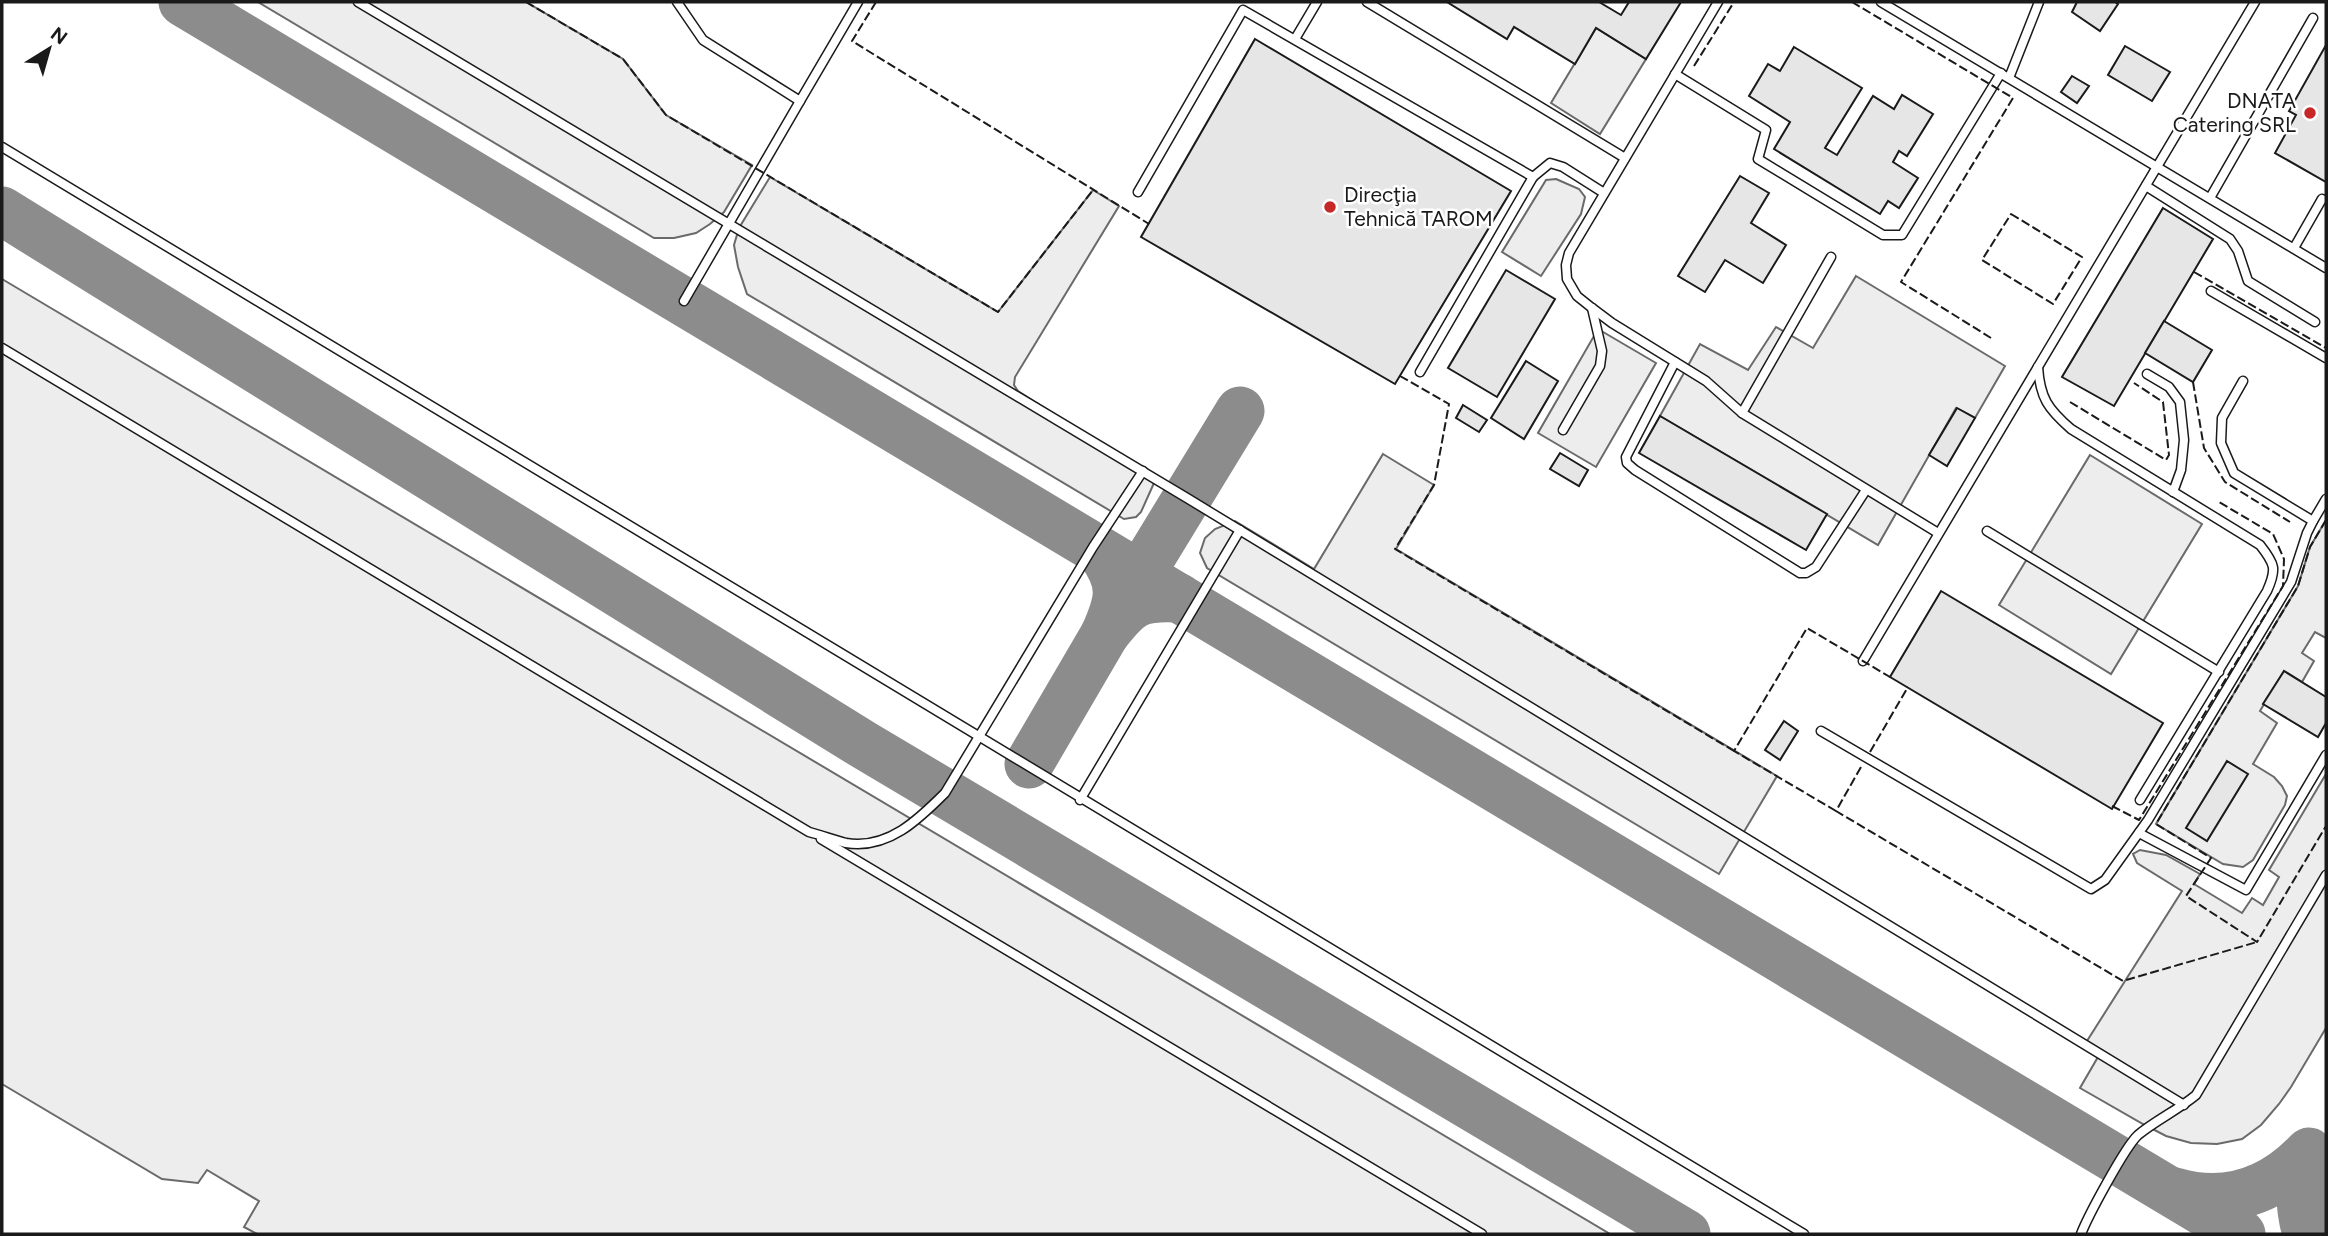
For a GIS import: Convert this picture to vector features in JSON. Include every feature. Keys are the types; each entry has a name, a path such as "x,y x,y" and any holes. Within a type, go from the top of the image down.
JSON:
{"lane":[{"path":"358,2 1143,471 2184,1105"},
{"path":"677,2 703,40 800,101"},
{"path":"684,301 858,2"},
{"path":"1295,39 1317,2"},
{"path":"1367,2 1625,158"},
{"path":"1718,2 1569,253 1567,279 1577,296 1592,308 1706,381 1742,413 1938,533"},
{"path":"1881,2 2326,268"},
{"path":"2009,78 2039,2"},
{"path":"1863,661 2255,2"},
{"path":"1138,192 1243,10 1533,177"},
{"path":"2210,198 2313,18"},
{"path":"1675,74 1766,130 1758,159 1883,235 1902,235 2001,73"},
{"path":"2,147 1080,800 1804,1234"},
{"path":"1420,372 1533,177 1550,163 1563,167 1604,193"},
{"path":"2146,186 2230,239 2238,251 2248,281 2315,322"},
{"path":"2294,248 2322,199"},
{"path":"1742,413 1830,257"},
{"path":"2211,291 2326,358"},
{"path":"1563,430 1600,366 1602,351 1592,308"},
{"path":"2,348 1482,1234"},
{"path":"1675,362 1626,457 1627,463 1635,470 1800,573 1806,573 1816,567 1866,491"},
{"path":"2038,367 2039,387 2046,403 2063,423 2260,545 2273,562 2274,576 2267,592 2140,800"},
{"path":"2147,374 2169,387 2180,402 2183,449 2173,492"},
{"path":"2244,381 2222,418 2221,443 2234,473 2313,521"},
{"path":"809,832 848,843 875,842 897,834 923,816 945,793 1093,547 1143,471"},
{"path":"1821,731 2091,889 2105,880 2139,833 2291,582 2306,533 2326,499"},
{"path":"1080,800 1240,530"},
{"path":"1987,531 2219,672"},
{"path":"2139,833 2246,890 2326,755"},
{"path":"2081,1234 2137,1136 2196,1095 2326,875"}],"shaded area":[{"path":"258,2 526,2 623,59 666,115 752,165 724,212 710,224 696,233 674,238 654,238"},
{"path":"1596,28 1646,59 1600,134 1551,103"},
{"path":"770,177 998,312 1093,190 1119,206 1015,377 1014,385 1018,391 1148,474 1154,483 1141,512 1136,517 1124,519 747,294 734,245 739,228"},
{"path":"1556,179 1579,189 1585,197 1581,214 1541,276 1502,252 1546,180"},
{"path":"1856,276 2005,366 1975,418 1956,408 1878,545 1660,416 1700,344 1748,370 1776,327 1813,348"},
{"path":"2,279 1610,1234 257,1234 244,1227 259,1201 207,1170 198,1183 162,1179 2,1084"},
{"path":"1598,329 1656,363 1596,467 1538,433"},
{"path":"1383,454 1434,485 1396,549 1777,776 1719,874 1207,568 1200,553 1205,538 1215,529 1235,521 1314,569"},
{"path":"2090,455 2202,524 2111,674 1999,605"},
{"path":"2326,520 2326,638 2315,632 2302,653 2314,661 2302,682 2284,671 2260,711 2277,723 2253,764 2274,777 2282,786 2287,796 2285,805 2253,860 2243,867 2223,864 2156,824 2298,586 2310,547"},
{"path":"2326,774 2326,1028 2279,1104 2261,1125 2242,1139 2217,1144 2191,1143 2166,1136 2080,1088 2102,1050 2087,1041 2182,891 2137,863 2133,854 2140,850 2166,855 2200,874 2194,884 2242,913 2252,898 2263,905 2279,877 2269,870"}],"building":[{"path":"1447,2 1599,2 1621,15 1629,2 1681,2 1646,59 1596,28 1575,64 1514,27 1507,39"},
{"path":"2077,2 2118,4 2100,31 2072,12"},
{"name":"Direcţia Tehnică TAROM","path":"1255,39 1511,191 1395,384 1141,237"},
{"name":"DNATA Catering SRL","path":"2326,45 2326,182 2275,153 2296,115 2289,111"},
{"path":"2125,46 2170,72 2152,101 2108,75"},
{"path":"1794,47 1862,88 1825,148 1837,155 1873,96 1894,109 1902,95 1933,114 1907,156 1899,151 1893,162 1918,178 1899,208 1888,201 1880,214 1774,149 1790,122 1749,96 1768,64 1780,71"},
{"path":"2072,76 2089,86 2077,103 2061,92"},
{"path":"1740,176 1769,193 1751,223 1786,245 1763,283 1725,260 1705,292 1678,276"},
{"path":"2163,208 2213,239 2114,406 2062,377"},
{"path":"1506,270 1555,299 1497,397 1448,368"},
{"path":"2164,321 2212,350 2193,382 2145,353"},
{"path":"1526,361 1558,381 1524,439 1491,418"},
{"path":"1463,405 1487,420 1479,432 1456,418"},
{"path":"1957,408 1975,418 1947,466 1929,455"},
{"path":"1660,416 1827,514 1806,550 1639,453"},
{"path":"1560,453 1588,470 1579,486 1550,469"},
{"path":"1941,591 2163,723 2112,809 1890,677"},
{"path":"2284,671 2326,697 2326,723 2318,737 2263,704"},
{"path":"1784,721 1798,731 1780,760 1765,750"},
{"path":"2227,761 2248,774 2207,841 2186,828"}],"taxiway":[{"path":"183,2 2241,1234"},
{"path":"2,211 864,745 1686,1234"},
{"path":"1140,575 1240,411"},
{"path":"1101,552 1113,574 1117,592 1114,611 1105,634 1121,615 1136,603 1154,598 1179,598"},
{"path":"1029,764 1105,634"},
{"path":"2175,1192 2213,1197 2248,1192 2280,1176 2309,1152 2301,1193 2307,1234"}],"fence":[{"path":"526,2 623,59 666,115 998,312 1093,190"},
{"path":"876,2 852,41 1149,224"},
{"path":"1694,66 1734,2"},
{"path":"1852,2 2013,98 1901,282 1991,338"},
{"path":"2011,214 2082,257 2053,304 1982,260 2011,214"},
{"path":"2194,272 2326,348"},
{"path":"1400,376 1449,404 1434,485 1395,549 1734,751"},
{"path":"2193,382 2204,448 2225,482 2290,522"},
{"path":"2070,402 2166,460 2169,455 2163,402 2134,383"},
{"path":"2112,806 2139,820 2283,586 2284,559 2273,534 2219,502"},
{"path":"2326,520 2310,547 2298,586 2156,824 2211,858 2186,896 2257,942 2326,826"},
{"path":"1836,811 1734,751 1807,628 1890,677"},
{"path":"1870,752 1908,687"},
{"path":"1861,767 1836,811 2123,981 2257,942"}],"place":[{"name":"DNATA Catering SRL","path":"2310,113"},
{"name":"Direcţia Tehnică TAROM","path":"1330,207"}]}
